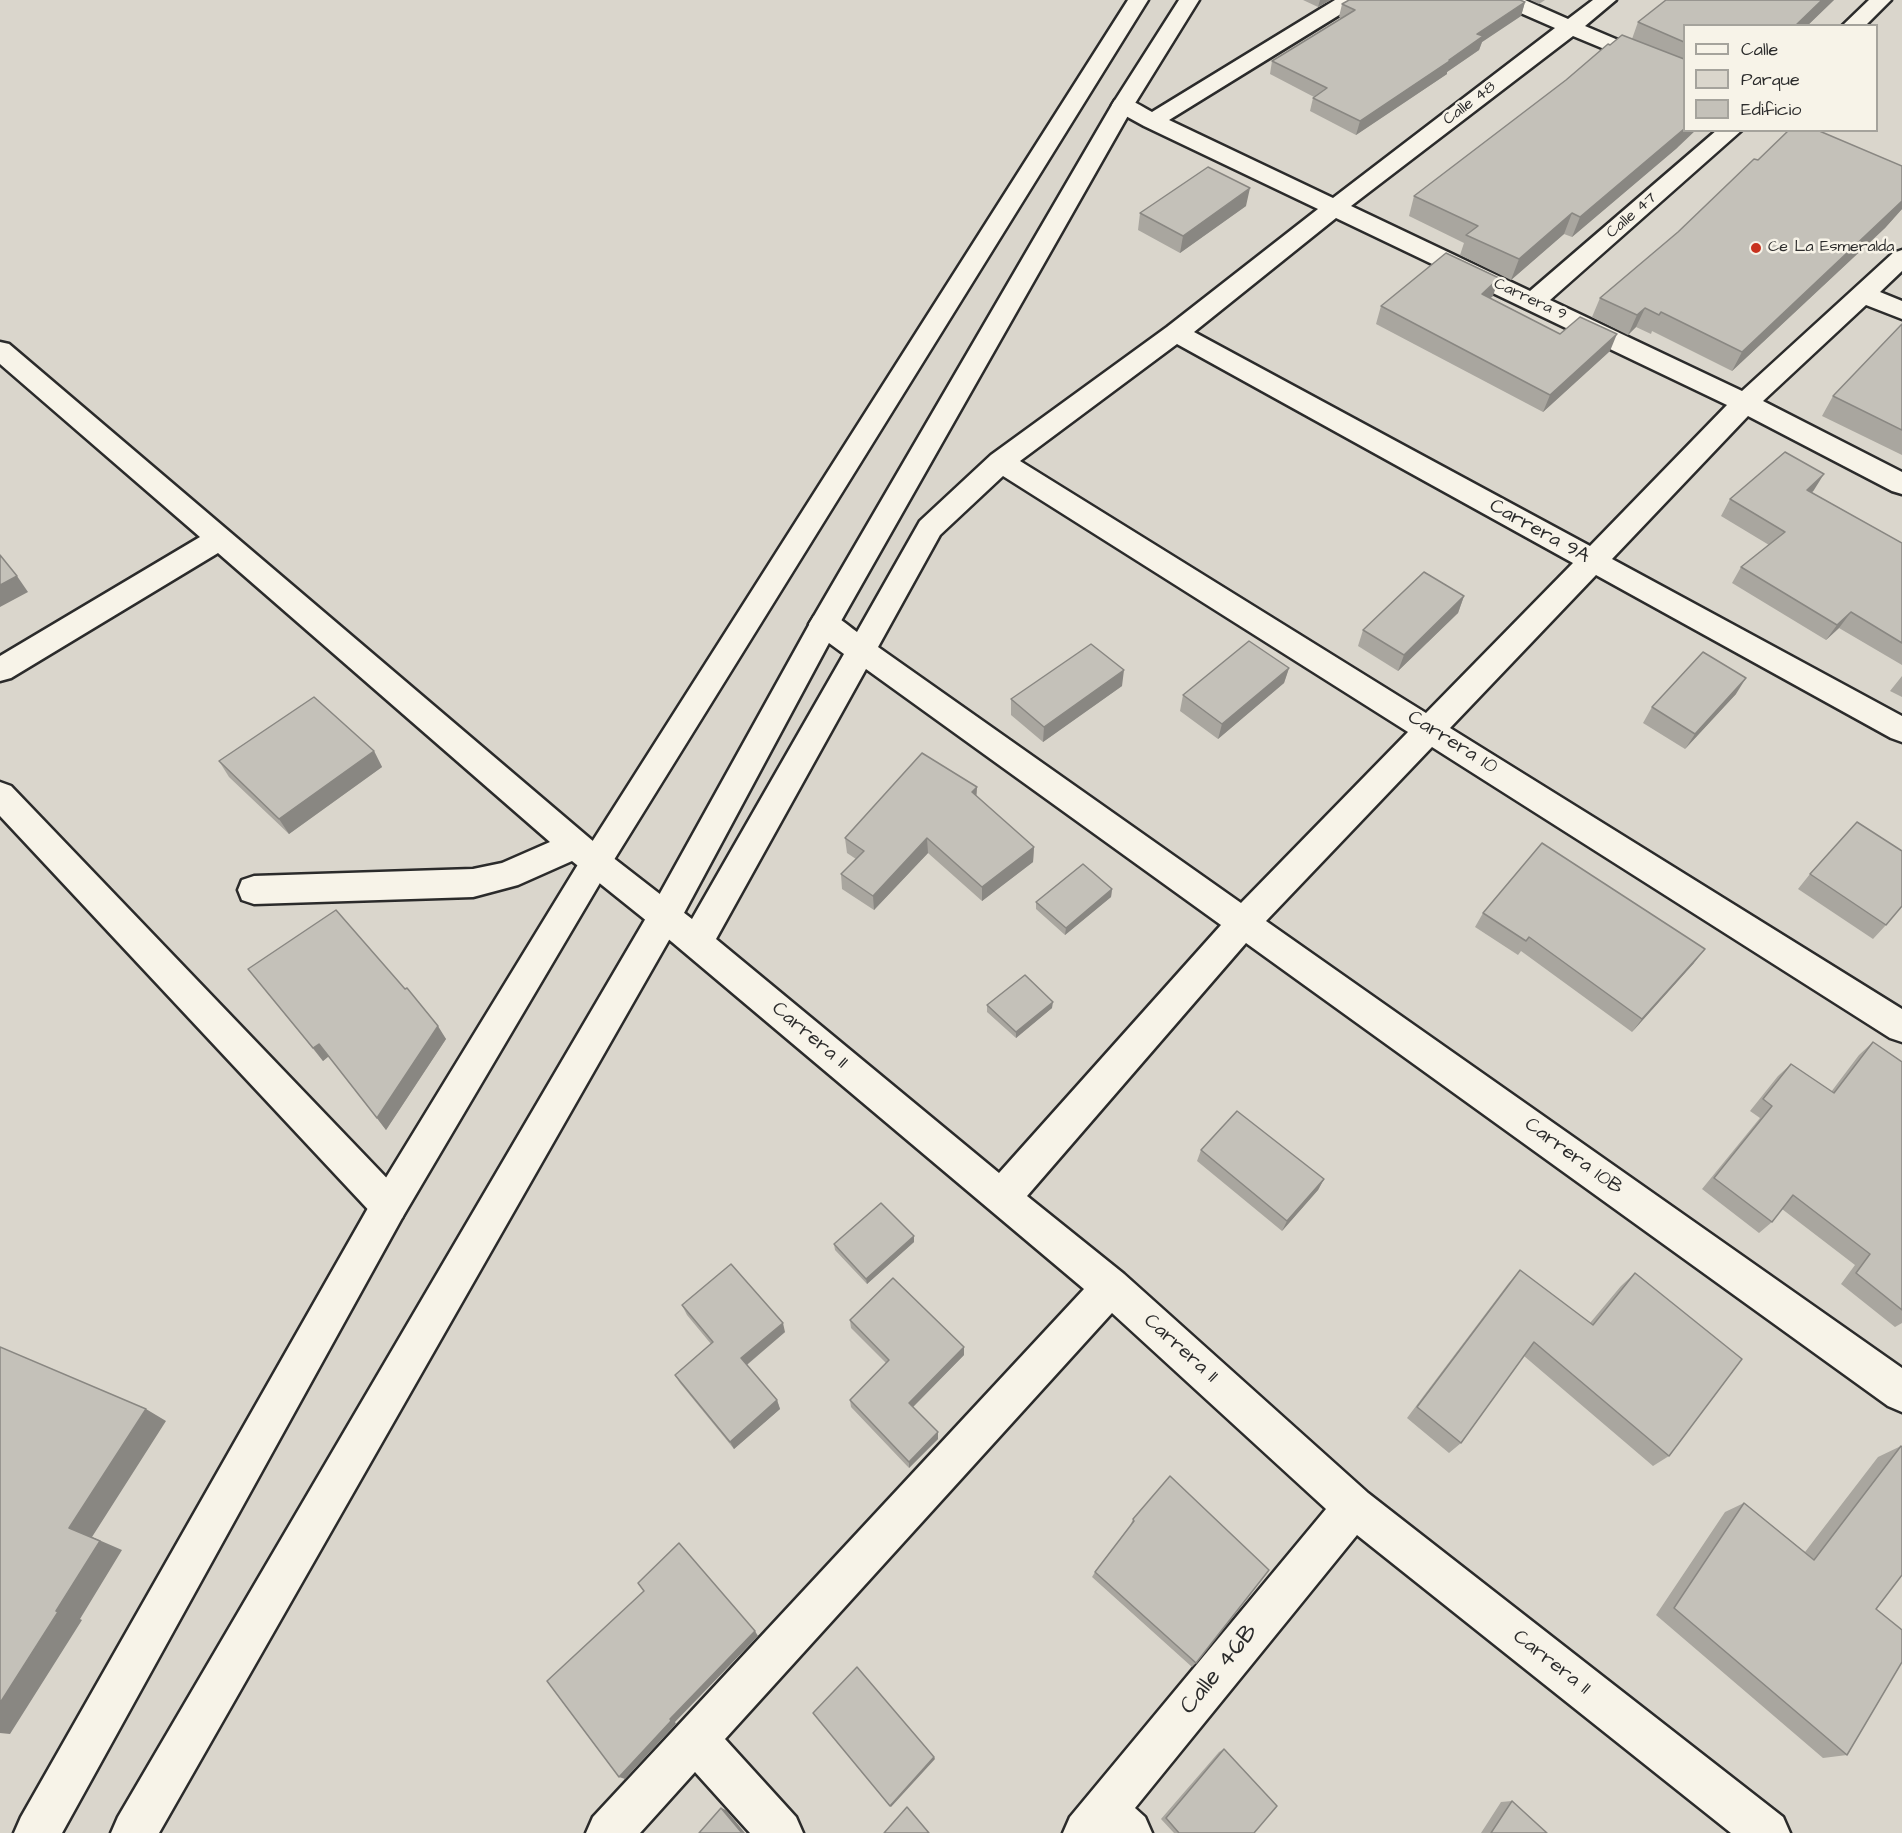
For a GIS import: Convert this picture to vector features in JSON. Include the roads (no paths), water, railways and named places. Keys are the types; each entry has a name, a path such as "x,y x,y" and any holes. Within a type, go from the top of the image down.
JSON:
{"street":[{"path":"37,1833 586,853 1138,0"},
{"path":"134,1833 665,916 824,624 1123,105 1190,0"},
{"path":"1152,121 1350,0"},
{"path":"1507,0 1683,76"},
{"name":"Calle 48","path":"697,942 930,528 1001,462 1176,333 1334,208 1606,0"},
{"path":"1854,24 1881,0"},
{"name":"Carrera 9","path":"1123,105 1152,121 1745,403 1902,484"},
{"name":"Calle 47","path":"1533,302 1729,132"},
{"path":"1001,1198 1244,922 1745,403 1902,258"},
{"path":"1862,293 1902,311"},
{"name":"Carrera 9A","path":"1176,333 1902,730"},
{"name":"Carrera 11","path":"0,350 586,853 697,942 1001,1198 1112,1287 1354,1506 1767,1833"},
{"name":"Carrera 10","path":"1001,462 1902,1027"},
{"path":"0,670 219,539"},
{"name":"Carrera 10B","path":"824,624 1902,1392"},
{"path":"0,795 389,1206"},
{"path":"254,890 473,883 586,853"},
{"path":"609,1833 1112,1287"},
{"name":"Calle 46B","path":"1107,1825 1354,1506"},
{"path":"696,1740 780,1833"}],"place":[{"name":"Ce La Esmeralda","path":"1756,248"}]}
